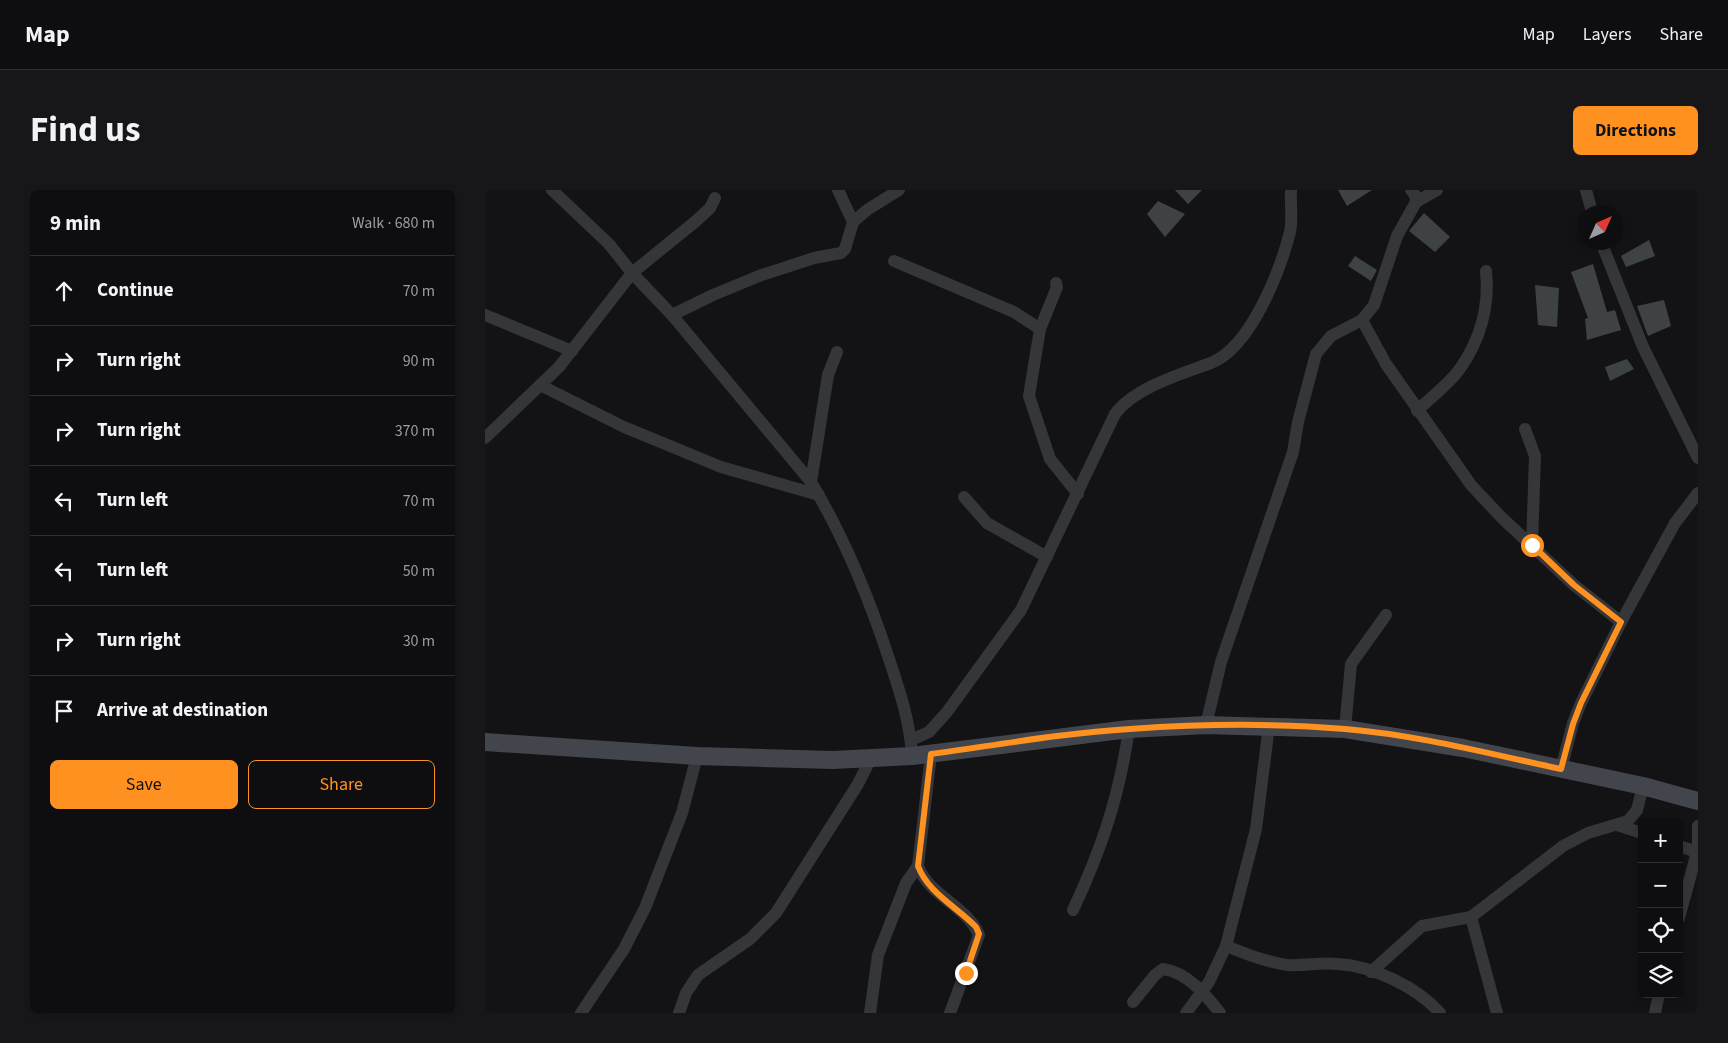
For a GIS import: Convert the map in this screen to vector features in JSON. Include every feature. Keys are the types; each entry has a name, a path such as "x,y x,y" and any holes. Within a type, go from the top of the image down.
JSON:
{"main road":[{"path":"485,742 697,756 833,760 871,758 912,748 931,754 1129,729 1205,725 1345,729 1401,737 1561,769 1643,786 1698,801"}],"street":[{"path":"552,190 609,244 632,273 672,315 811,482 855,565 901,694 912,748"},
{"path":"838,190 853,222"},
{"path":"672,315 759,276 815,258 841,253 848,242 853,222 867,210 899,190"},
{"path":"912,748 929,732 1001,640 1021,610 1115,414 1122,405 1134,396 1180,374 1225,356 1242,339 1264,302 1290,231 1291,190"},
{"path":"1411,190 1415,195 1416,202"},
{"path":"1205,725 1221,662 1293,452 1298,422 1316,354 1331,336 1362,320 1374,305 1397,236 1416,202 1437,190"},
{"path":"1586,190 1590,205"},
{"path":"485,438 573,351 632,273 696,221 710,208 715,198"},
{"path":"1604,250 1643,347 1697,453"},
{"path":"894,260 1014,312 1040,329"},
{"path":"1417,410 1459,370 1479,334 1489,293 1485,271"},
{"path":"1056,282 1057,288 1040,329 1029,396 1050,460 1078,494"},
{"path":"485,315 573,351"},
{"path":"1362,320 1386,364 1471,485 1574,585 1621,622"},
{"path":"811,482 828,375 837,352"},
{"path":"540,385 624,427 721,467 819,495"},
{"path":"1525,429 1535,456 1532,545"},
{"path":"1561,769 1573,724 1581,703 1621,622 1670,531 1698,493"},
{"path":"964,497 987,522 1047,557"},
{"path":"1345,729 1351,664 1386,615"},
{"path":"1186,1013 1203,991 1226,946 1256,829 1269,726"},
{"path":"1073,910 1109,825 1118,791 1129,729"},
{"path":"931,754 918,866 922,876 934,890 967,917 976,927 979,934 950,1013"},
{"path":"581,1013 624,949 645,908 682,813 697,756"},
{"path":"679,1013 686,993 698,975 750,939 776,913 858,784 871,758"},
{"path":"1371,972 1422,926 1471,917 1563,846 1588,833 1628,821 1637,810 1643,786"},
{"path":"1617,825 1638,832"},
{"path":"1682,908 1697,853 1698,826"},
{"path":"1683,848 1697,853"},
{"path":"870,1013 878,956 905,883 918,866"},
{"path":"1471,917 1497,1013"},
{"path":"1226,946 1262,959 1288,965 1337,963 1371,972 1413,992 1440,1013"},
{"path":"1133,1002 1155,975 1163,969 1173,970 1203,991 1220,1013"},
{"path":"1655,1013 1658,998"}],"building":[{"path":"1175,190 1202,190 1188,204"},
{"path":"1338,190 1372,190 1347,206"},
{"path":"1158,201 1185,214 1165,237 1147,214"},
{"path":"1424,213 1450,237 1435,252 1409,231"},
{"path":"1649,240 1655,256 1626,267 1621,256"},
{"path":"1355,256 1377,270 1371,281 1348,266"},
{"path":"1593,264 1607,312 1615,310 1621,330 1587,340 1585,319 1588,318 1571,272"},
{"path":"1535,285 1559,288 1557,327 1538,325"},
{"path":"1664,300 1671,326 1648,336 1637,306"},
{"path":"1627,359 1634,369 1610,381 1605,367"}],"route":[{"path":"966,973 979,934 976,927 967,917 934,890 922,876 918,866 931,754 1129,729 1205,725 1269,726 1345,729 1393,735 1561,769 1573,724 1581,703 1621,622 1574,585 1532,545"}]}
